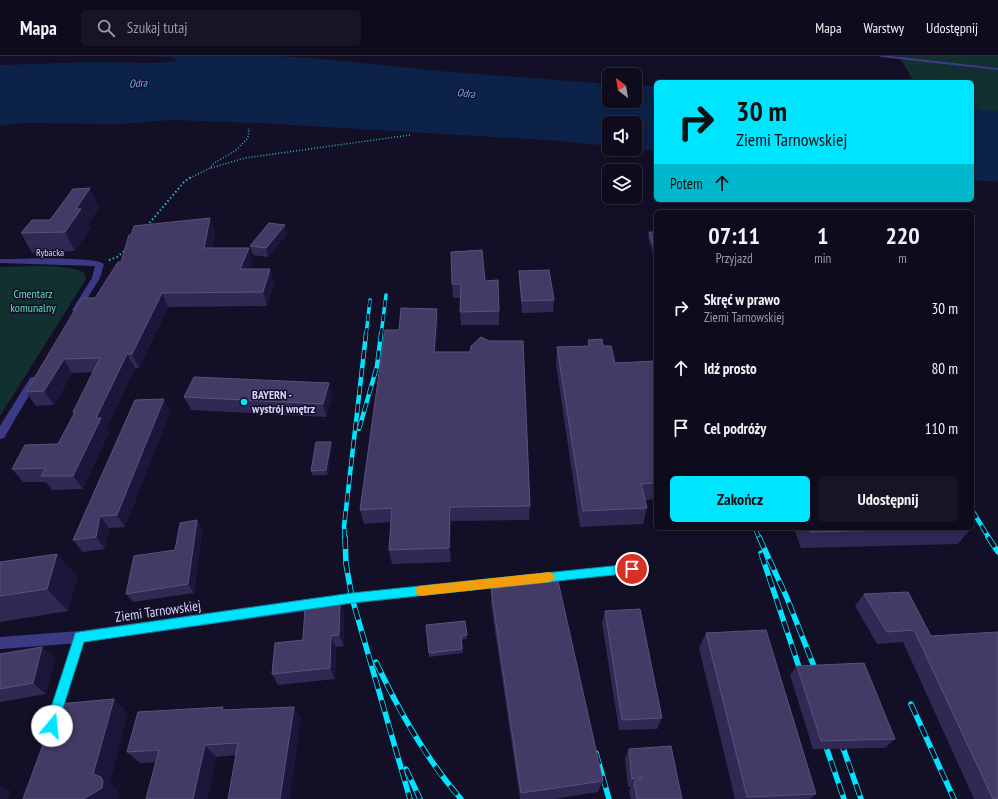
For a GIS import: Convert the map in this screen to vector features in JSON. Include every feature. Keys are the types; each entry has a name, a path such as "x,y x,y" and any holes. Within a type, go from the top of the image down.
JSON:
{"street":[{"name":"Rybacka","path":"0,261 79,262 100,264"},
{"path":"72,317 96,278 100,264"},
{"path":"0,435 37,375"},
{"name":"Ziemi Tarnowskiej","path":"0,643 79,637 320,603"}],"lane":[{"path":"881,56 998,69"},
{"path":"320,603 632,569"},
{"path":"52,726 79,637"}],"path":[{"path":"210,168 214,163 235,151 248,138 249,128"},
{"path":"145,228 184,182 195,174 210,168 245,158 290,153 410,135"},
{"path":"100,264 117,257 128,248"}],"green space":[{"path":"899,56 998,56 998,117 974,111 974,80 913,80"},
{"name":"Cmentarz komunalny","path":"0,267 64,267 84,272 86,279 0,416"}],"water":[{"name":"Odra","path":"137,56 279,56 439,71 602,83 602,108 642,108 642,85 654,86 654,151 642,150 642,116 602,116 602,145 562,141 259,123 172,120 120,124 23,123 0,126 0,65 90,62 155,63 177,61 173,57"},
{"path":"974,109 998,111 998,182 974,180"}],"building":[{"path":"90,188 76,209 81,209 65,232 21,233 32,220 50,220 73,189"},
{"path":"210,218 204,248 249,248 240,269 270,269 263,292 162,293 132,354 127,354 96,418 101,418 73,476 41,476 46,468 12,469 25,445 58,444 75,412 73,412 100,358 64,359 44,391 26,392 82,298 95,298 118,262 121,262 129,235 131,235 134,226"},
{"path":"269,223 285,225 266,248 250,246"},
{"path":"649,232 654,232 654,248"},
{"path":"482,250 485,281 498,280 499,311 460,312 461,284 452,284 451,252"},
{"path":"549,270 554,300 522,301 519,271"},
{"path":"401,308 437,309 434,352 470,352 471,346 481,337 489,341 523,341 530,506 450,507 449,548 389,550 392,508 360,510 385,330 399,330"},
{"path":"602,339 603,346 611,346 615,363 654,361 654,483 641,484 647,508 583,511 557,347 590,346 588,340"},
{"path":"194,377 329,383 323,404 184,397"},
{"path":"164,399 117,515 100,516 96,537 73,540 135,400"},
{"path":"316,442 331,442 326,470 311,471"},
{"path":"197,520 188,584 126,594 134,556 175,550 180,523"},
{"path":"810,530 890,530 810,532"},
{"path":"57,554 47,589 0,596 0,562"},
{"path":"558,581 603,781 521,793 491,589"},
{"path":"908,592 931,636 998,632 998,799 993,799 914,630 887,632 864,594"},
{"path":"340,602 339,635 331,636 330,668 272,674 275,643 303,640 305,606"},
{"path":"640,609 662,718 622,720 605,611"},
{"path":"465,621 467,635 461,636 462,649 429,653 426,625"},
{"path":"766,630 816,794 747,797 706,633"},
{"path":"42,647 33,683 0,689 0,654"},
{"path":"864,663 895,739 821,741 797,666"},
{"path":"114,699 93,774 101,777 103,781 102,788 84,799 23,799 58,704"},
{"path":"223,707 222,710 294,707 280,799 228,799 238,743 205,745 193,799 146,799 159,750 127,752 138,712"},
{"path":"671,746 682,799 637,799 634,782 643,777 632,779 629,749"}],"railway":[{"path":"381,335 386,295"},
{"path":"366,335 370,300"},
{"path":"345,538 344,527 366,334"},
{"path":"359,429 377,366 381,334"},
{"path":"974,513 989,538"},
{"path":"756,530 759,538"},
{"path":"345,537 346,564 352,598 410,799"},
{"path":"759,537 787,598 817,674"},
{"path":"988,537 998,552"},
{"path":"761,553 802,676"},
{"path":"376,662 394,698 424,751 461,799"},
{"path":"911,704 954,799"},
{"path":"823,738 844,799"},
{"path":"840,739 861,799"},
{"path":"596,753 609,799"},
{"path":"406,769 420,799"}],"slow traffic":[{"path":"420,591 550,577"}],"place":[{"name":"BAYERN - wystrój wnętrz","path":"244,402"}],"route":[{"path":"52,726 79,637 352,598 632,569"}]}
